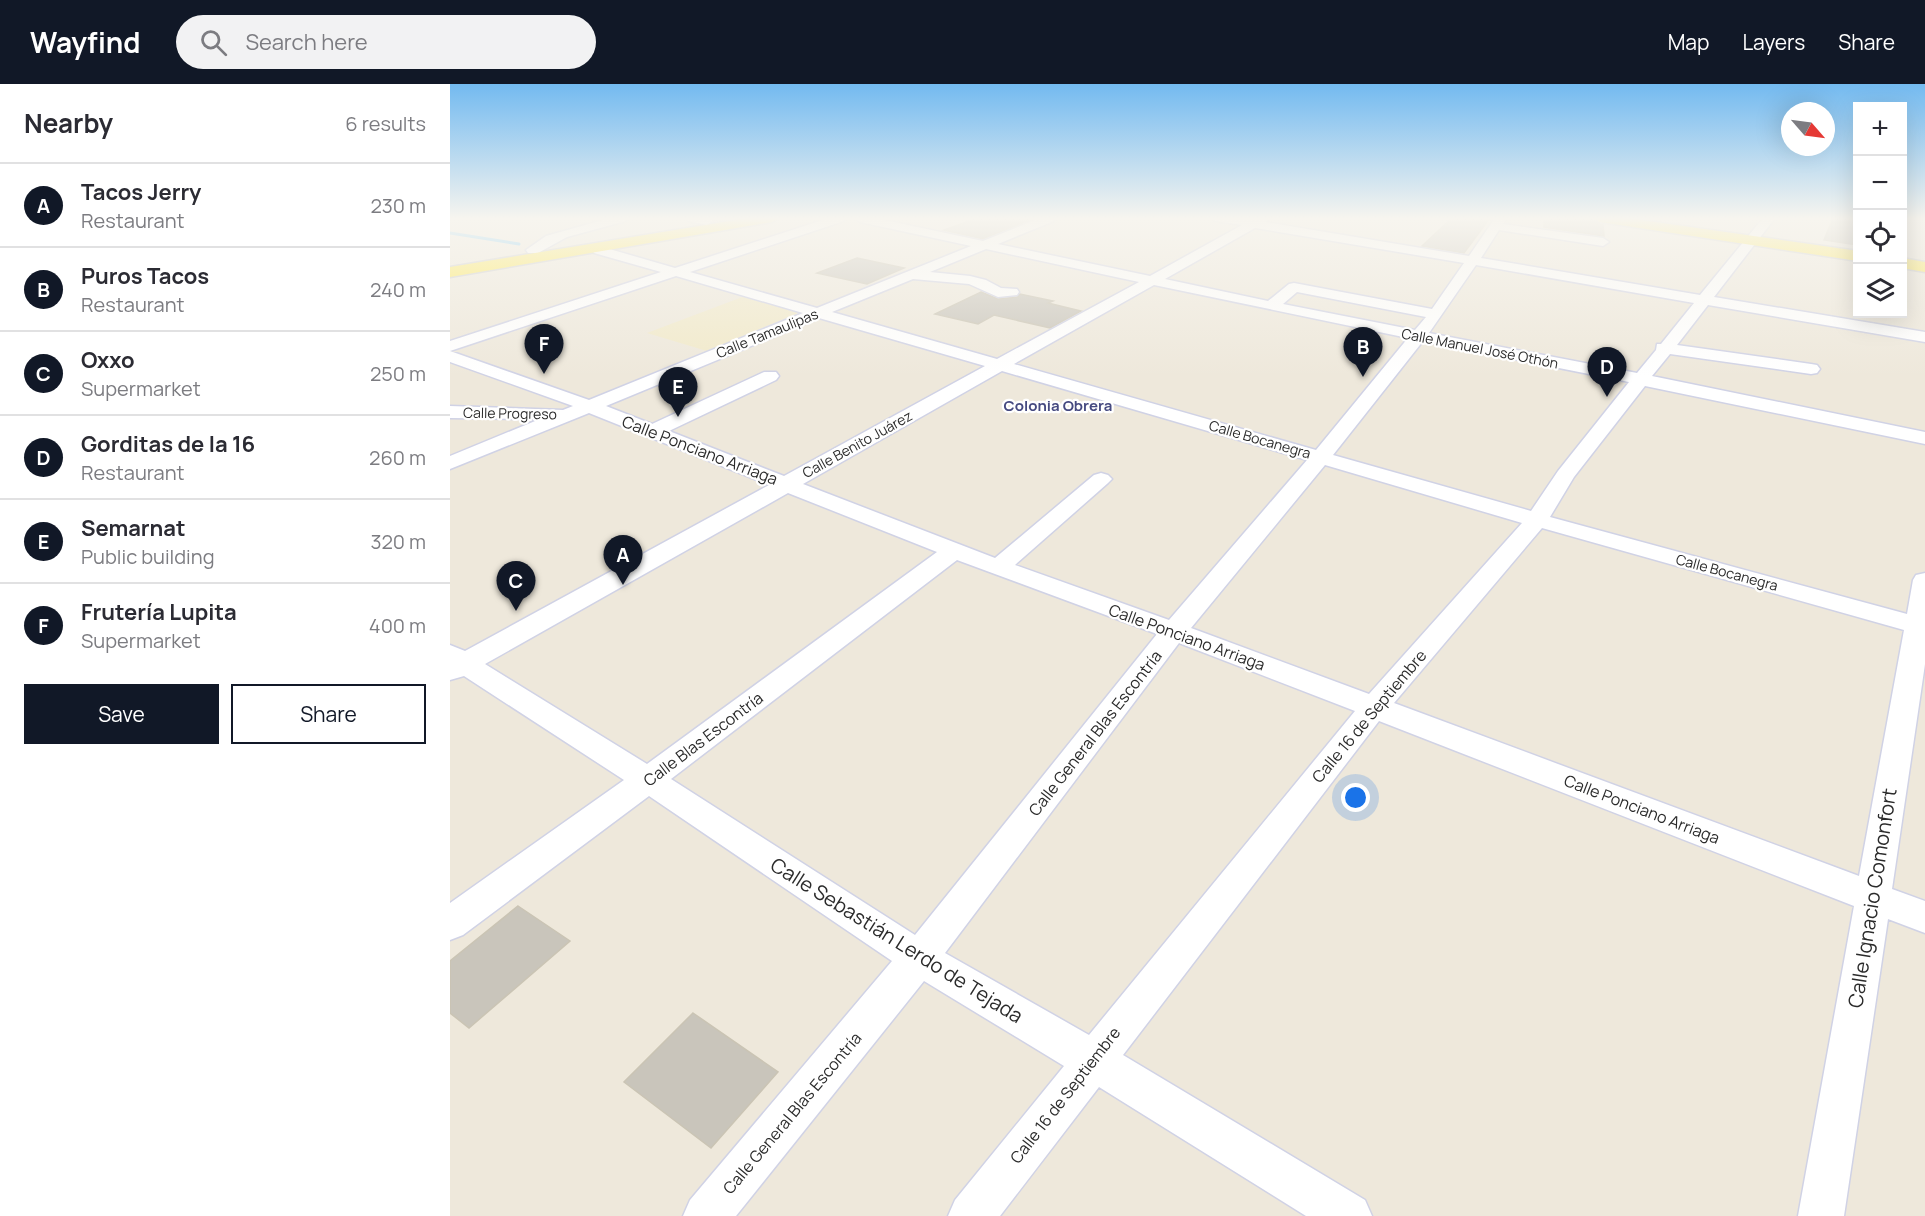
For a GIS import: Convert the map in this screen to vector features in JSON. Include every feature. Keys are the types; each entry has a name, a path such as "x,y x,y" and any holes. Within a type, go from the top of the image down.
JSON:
{"street":[{"name":"Calle Bocanegra","path":"676,271 1537,520 1921,626"},
{"path":"450,346 676,271"},
{"name":"Calle Tamaulipas","path":"450,463 916,271"},
{"name":"Calle Manuel José Othón","path":"1109,271 1270,306 1427,325 1640,378 1925,438"},
{"name":"Calle Benito Juárez","path":"455,663 1002,365 1101,307 1171,271"},
{"name":"Calle General Blas Escontría","path":"706,1216 919,958 1174,631 1321,457 1427,325 1465,271"},
{"path":"1535,271 1925,337"},
{"name":"Calle 16 de Septiembre","path":"971,1216 1374,707 1537,520 1565,475 1663,348 1726,271"},
{"path":"908,274 951,277 991,286 998,293 1012,292"},
{"path":"1270,306 1294,288 1427,325"},
{"path":"1663,348 1810,369"},
{"name":"Calle Ponciano Arriaga","path":"450,356 579,410 651,432 954,551 1174,631 1925,917"},
{"path":"651,432 770,376"},
{"name":"Calle Progreso","path":"450,412 579,410"},
{"path":"998,567 1101,479"},
{"name":"Calle Blas Escontría","path":"450,924 648,780 954,551"},
{"name":"Calle Ignacio Comonfort","path":"1821,1216 1872,897 1921,626 1925,580"},
{"name":"Calle Sebastián Lerdo de Tejada","path":"455,663 648,780 919,958 1093,1060 1349,1216"}],"shaded area":[{"path":"745,296 803,311 707,351 647,333"}],"building":[{"path":"823,271 897,271 867,284 817,273"},
{"path":"981,292 998,299 1017,297 1020,294 1053,301 1048,303 1081,311 1050,328 994,315 978,324 935,314"},
{"path":"518,906 570,941 469,1028 450,1013 450,961"},
{"path":"693,1013 778,1072 711,1148 624,1082"}],"place":[{"name":"Frutería Lupita","path":"544,374"},
{"name":"Puros Tacos","path":"1363,377"},
{"name":"Gorditas de la 16","path":"1607,397"},
{"name":"Semarnat","path":"678,417"},
{"name":"Tacos Jerry","path":"623,585"},
{"name":"Oxxo","path":"516,611"}],"district":[{"name":"Colonia Obrera","path":"1058,405"}]}
